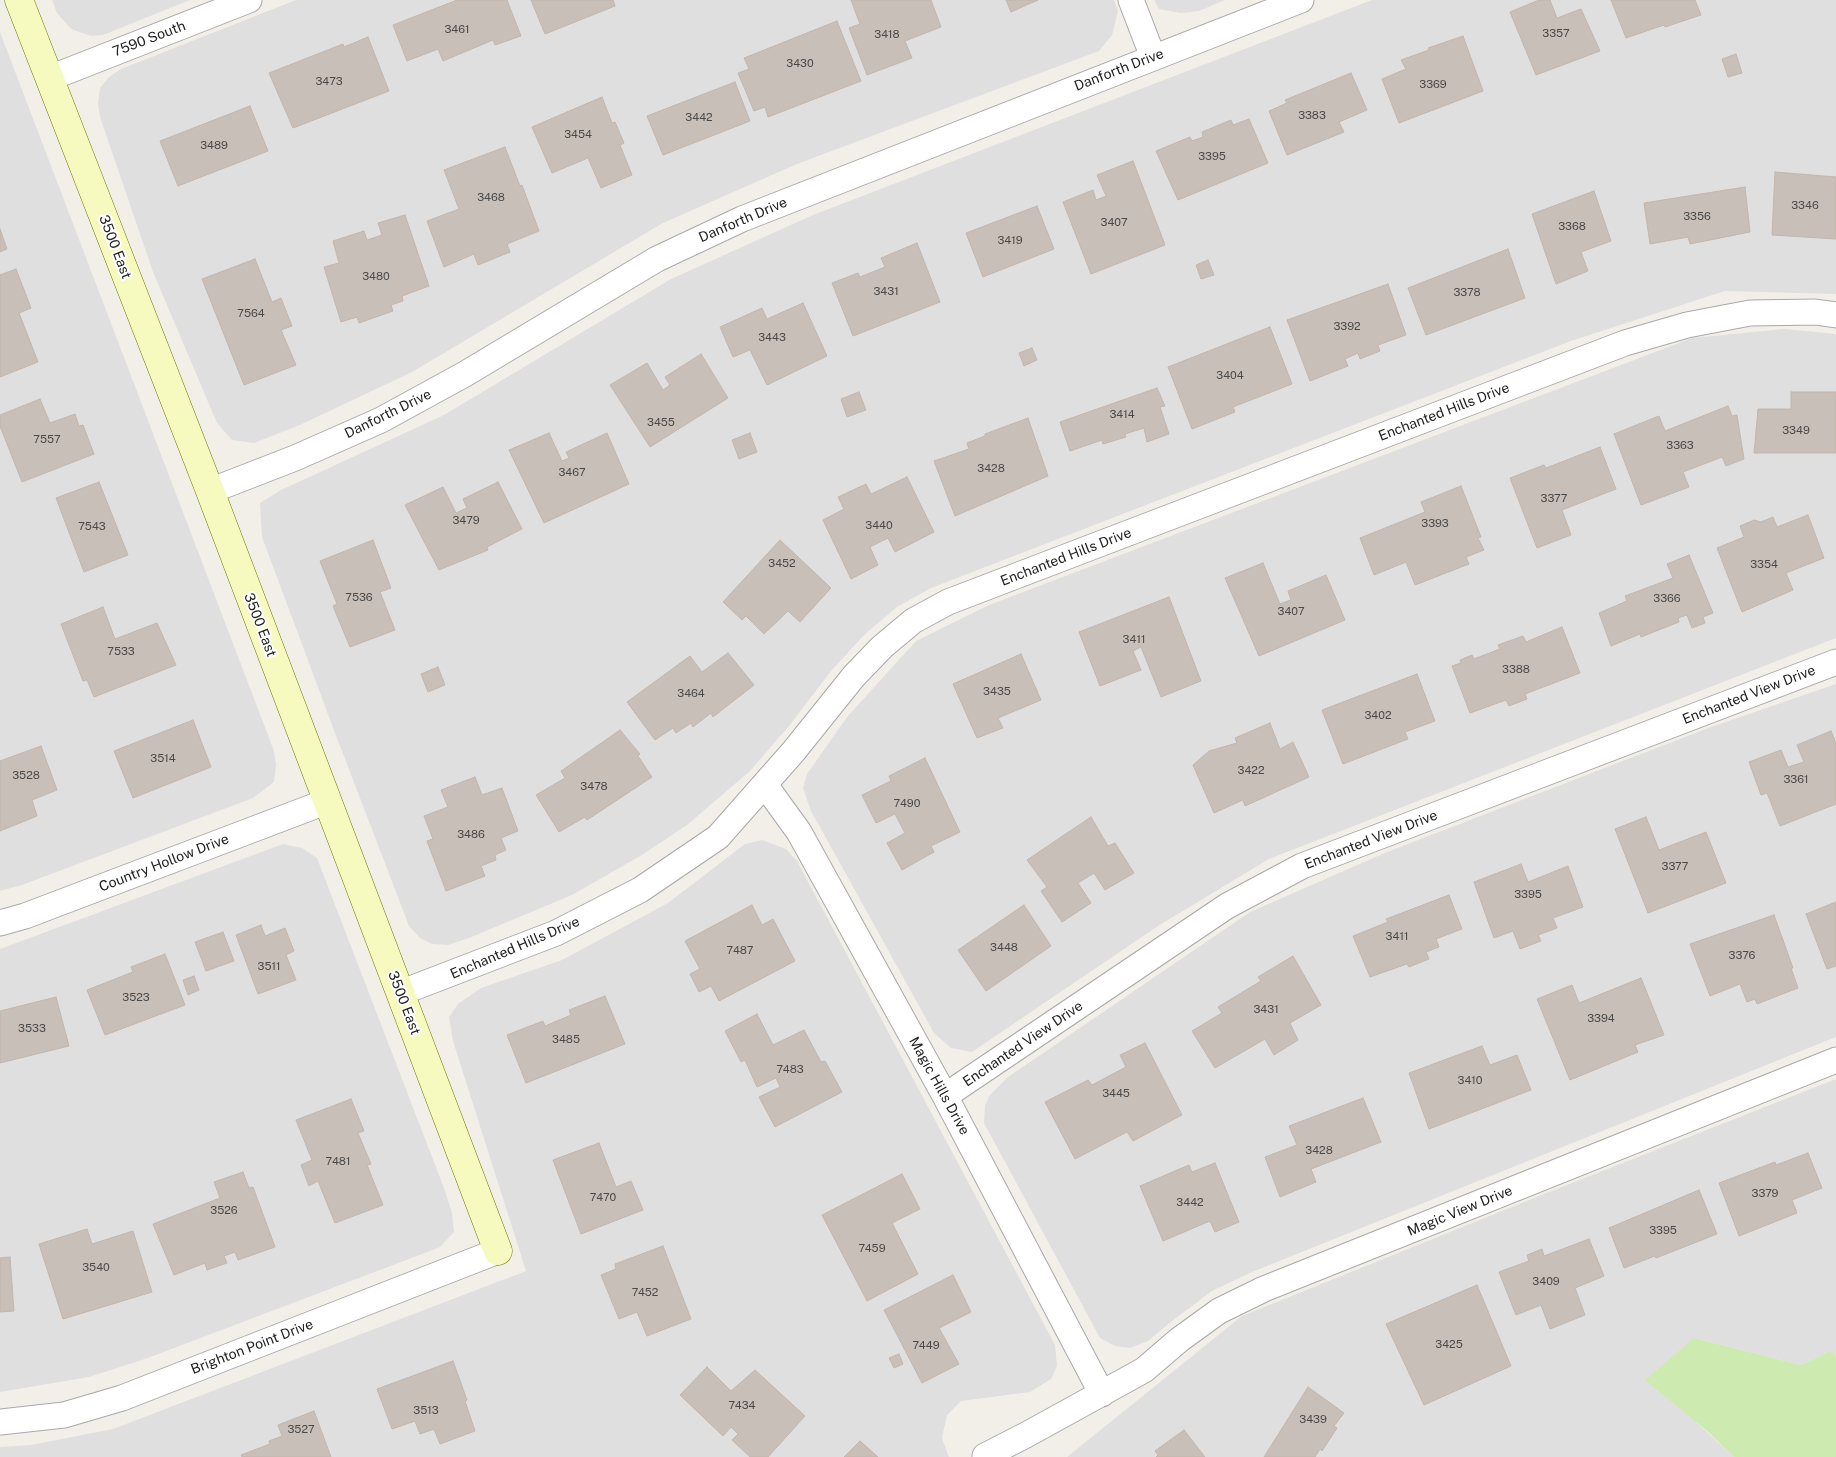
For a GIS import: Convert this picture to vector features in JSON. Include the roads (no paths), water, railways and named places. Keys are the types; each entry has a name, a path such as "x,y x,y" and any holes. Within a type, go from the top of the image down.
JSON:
{"street":[{"name":"3500 East","path":"19,0 210,491 498,1251"},
{"name":"7590 South","path":"50,78 249,0"},
{"path":"1131,0 1153,57"},
{"name":"Danforth Drive","path":"210,491 295,458 381,420 465,374 657,259 742,219 1301,0"},
{"name":"Enchanted Hills Drive","path":"400,993 556,934 640,890 718,837 793,752 854,676 882,647 913,621 948,602 1625,343 1687,325 1750,313 1815,312 1836,316"},
{"name":"Enchanted View Drive","path":"946,1096 1226,906 1302,866 1836,662"},
{"name":"Magic Hills Drive","path":"765,784 799,832 946,1096 1102,1394"},
{"name":"Country Hollow Drive","path":"0,923 25,916 328,801"},
{"name":"Magic View Drive","path":"986,1456 1026,1436 1144,1370 1179,1340 1219,1312 1264,1290 1836,1060"},
{"name":"Brighton Point Drive","path":"0,1422 64,1415 122,1398 498,1251"}]}
